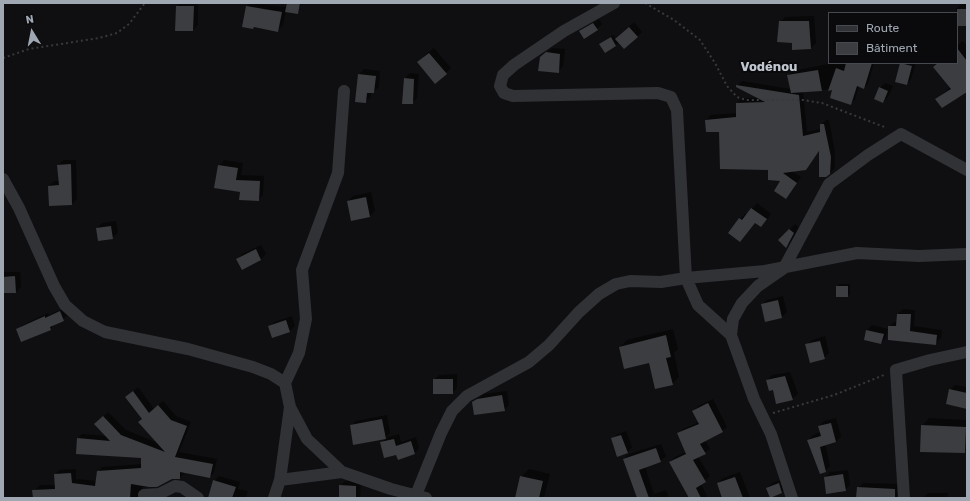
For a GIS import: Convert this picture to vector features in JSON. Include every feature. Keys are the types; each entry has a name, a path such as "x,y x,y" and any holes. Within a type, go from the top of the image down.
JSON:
{"street":[{"path":"614,3 564,31 514,65 503,75 500,86 504,93 513,96 658,93 671,97 677,110 686,278 698,305 731,335"},
{"path":"342,472 307,439 290,407 285,383 299,353 306,319 302,270 338,173 344,92"},
{"path":"792,498 773,441 754,399 731,335 733,319 742,302 758,286 784,268 829,184 868,155 901,134 967,170"},
{"path":"3,179 19,208 54,286 65,305 83,321 106,332 188,349 253,367 271,374 285,383"},
{"path":"280,480 342,472 421,497 452,411 468,396 529,362 599,294 616,284 630,281 662,282 686,278 784,268 857,253 919,256 967,254"},
{"path":"904,498 896,370 930,360 967,352"},
{"path":"274,498 280,480 290,407"},
{"path":"144,495 159,494 175,486 182,487 198,498"}],"path":[{"path":"3,58 29,49 99,38 117,33 129,24 145,3"},
{"path":"645,3 674,20 700,40 715,63 727,86 737,97 746,100 803,100 822,103 901,134"},
{"path":"762,416 834,395 896,370"}],"building":[{"path":"287,3 300,3 298,14 285,12"},
{"path":"176,6 194,6 193,31 175,31"},
{"path":"246,6 282,12 278,32 254,27 253,29 242,27"},
{"path":"957,9 967,9 967,26 958,26"},
{"path":"779,21 809,21 811,49 792,50 792,43 777,42"},
{"path":"593,23 598,30 584,39 579,31"},
{"path":"629,27 638,37 624,49 615,39"},
{"path":"611,37 616,46 605,53 599,44"},
{"path":"958,49 967,61 967,92 942,108 935,99 951,89 933,67 937,64 958,64"},
{"path":"546,52 560,54 559,73 538,71 540,57"},
{"path":"429,53 447,74 435,84 417,62"},
{"path":"846,64 872,64 864,89 857,86 851,105 830,98 832,90 828,91 836,68 844,71"},
{"path":"900,64 912,66 907,85 895,82"},
{"path":"818,70 822,91 791,93 787,75"},
{"path":"358,74 376,76 374,93 367,93 366,103 355,102"},
{"path":"404,78 414,79 413,104 402,104"},
{"path":"736,85 799,95 803,136 820,132 820,124 824,124 831,157 830,174 826,177 819,177 819,151 806,170 783,173 797,183 786,199 774,191 780,181 768,180 768,170 720,169 719,132 706,132 705,120 736,117 736,103 765,102 736,87"},
{"path":"879,87 888,91 883,103 874,99"},
{"path":"71,164 72,205 49,206 48,186 59,185 57,165"},
{"path":"218,165 238,168 236,180 260,181 259,201 239,200 240,192 214,188"},
{"path":"366,197 370,217 351,221 347,201"},
{"path":"751,208 767,219 761,227 755,223 740,242 728,233 739,218 742,220"},
{"path":"111,226 113,239 98,241 96,228"},
{"path":"789,229 794,233 786,248 778,240"},
{"path":"256,249 261,260 242,270 236,259"},
{"path":"15,276 16,293 3,293 3,277"},
{"path":"836,286 848,286 848,297 836,297"},
{"path":"778,300 782,318 765,322 761,304"},
{"path":"60,311 64,321 50,327 51,330 21,342 16,329"},
{"path":"897,314 911,314 910,331 937,335 936,345 888,340 888,326 896,326"},
{"path":"286,320 290,332 272,338 268,326"},
{"path":"866,330 884,334 881,344 864,340"},
{"path":"666,335 671,357 666,358 673,385 655,389 649,363 624,369 619,347"},
{"path":"820,341 825,359 810,363 805,344"},
{"path":"785,376 793,400 776,404 773,390 769,391 766,380"},
{"path":"433,379 453,379 453,394 433,394"},
{"path":"949,389 967,393 967,409 946,404"},
{"path":"133,391 149,413 158,405 171,420 187,426 175,457 213,464 210,478 180,472 180,479 172,479 157,487 131,484 130,498 33,498 32,490 55,489 54,474 71,473 72,483 95,486 97,471 141,468 141,458 76,454 77,438 110,441 94,424 103,416 121,435 165,452 138,422 142,419 125,397"},
{"path":"502,395 505,411 474,415 472,402 477,399"},
{"path":"708,403 723,432 700,444 706,454 693,460 706,482 696,488 701,498 689,498 669,462 686,454 677,433 699,424 692,411"},
{"path":"382,419 386,439 353,445 350,425"},
{"path":"831,423 836,442 820,447 826,472 820,474 807,440 821,436 818,426"},
{"path":"921,425 966,427 965,453 920,452"},
{"path":"621,435 628,453 617,457 611,438"},
{"path":"394,439 396,446 411,441 415,454 398,460 396,455 384,458 380,442"},
{"path":"656,448 661,462 639,470 649,498 637,498 623,459"},
{"path":"843,474 846,491 826,494 824,477"},
{"path":"520,476 543,481 539,498 515,498"},
{"path":"735,477 743,498 722,498 717,483"},
{"path":"213,480 236,487 232,498 208,498"},
{"path":"779,483 782,493 770,498 766,488"},
{"path":"339,485 356,486 356,498 339,498"},
{"path":"857,487 895,489 895,498 856,498"}],"district":[{"name":"Vodénou","path":"769,67"}]}
